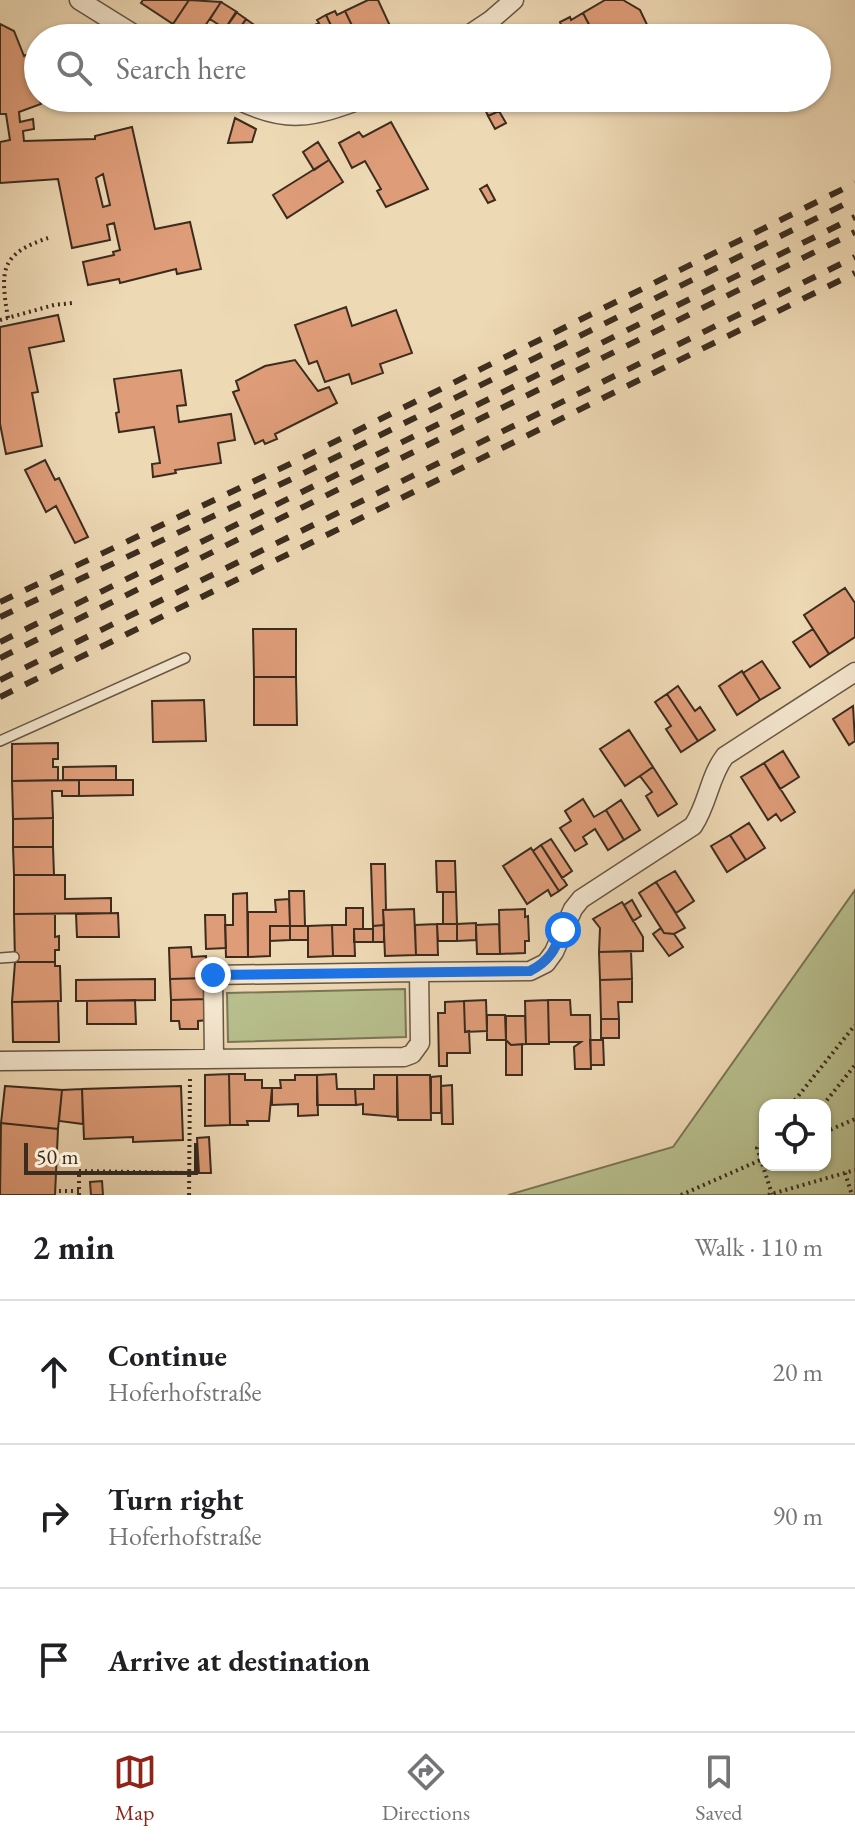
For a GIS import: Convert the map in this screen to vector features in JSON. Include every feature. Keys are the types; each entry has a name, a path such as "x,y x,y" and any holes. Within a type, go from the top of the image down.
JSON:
{"street":[{"path":"79,0 118,24"},
{"path":"485,24 514,0"},
{"path":"263,112 304,117 320,112"},
{"path":"214,1059 213,975 530,971 546,963 581,899 693,826 701,815 714,770 725,756 855,672"},
{"path":"0,1061 404,1057 412,1054 420,1043 419,972"}],"lane":[{"path":"0,741 185,658"},
{"path":"0,958 14,957"}],"path":[{"path":"8,318 3,289 7,262 16,251 48,238"},
{"path":"0,320 72,303"},
{"path":"796,1099 855,1025"},
{"path":"189,1195 190,1059"},
{"path":"828,1099 855,1065"},
{"path":"831,1129 855,1119"},
{"path":"681,1195 759,1161"},
{"path":"766,1171 771,1195 855,1170"},
{"path":"59,1191 79,1193 79,1171 189,1173"},
{"path":"845,1173 852,1195"}],"green space":[{"path":"855,890 855,1195 508,1195 673,1147"},
{"path":"405,989 406,1037 228,1042 227,993"}],"building":[{"path":"143,0 189,0 173,24 141,3"},
{"path":"189,0 221,2 206,24 173,24"},
{"path":"368,0 378,0 389,24 351,24 345,11"},
{"path":"605,0 623,0 640,10 647,24 589,24 583,13"},
{"path":"221,2 237,12 229,24 218,24 210,19"},
{"path":"345,11 351,24 330,24 326,15"},
{"path":"236,12 246,19 243,24 228,24"},
{"path":"583,13 589,24 560,22 570,17 571,20"},
{"path":"326,15 330,24 317,24 317,20"},
{"path":"0,24 14,31 24,56 24,110 19,112 20,122 33,119 34,129 23,131 24,141 95,139 95,136 132,127 155,229 190,222 201,269 177,274 176,269 120,283 119,279 88,285 83,262 114,255 113,252 120,250 114,223 107,225 110,240 72,248 58,179 0,183 0,142 10,140 6,114 0,114","holes":["103,174 110,205 103,207 96,178"]},
{"path":"500,112 506,123 495,129 488,116"},
{"path":"235,118 256,129 252,142 228,143"},
{"path":"391,122 428,189 386,207 377,191 381,189 365,161 352,168 339,143 359,132 363,137"},
{"path":"318,142 329,160 314,170 303,152"},
{"path":"329,160 343,182 287,218 273,195"},
{"path":"487,185 495,200 488,203 480,189"},
{"path":"346,307 352,326 396,310 412,353 380,364 383,373 352,384 349,374 325,382 317,361 309,364 295,325"},
{"path":"58,315 64,341 29,348 38,392 32,393 42,446 6,454 0,424 0,327"},
{"path":"295,360 318,391 329,387 337,403 275,434 277,439 255,444 233,392 239,390 236,381 265,366"},
{"path":"181,370 186,405 177,406 179,422 231,414 235,440 218,443 221,463 175,470 176,473 153,477 152,464 160,463 154,427 119,432 114,379"},
{"path":"45,460 55,480 59,478 88,537 75,543 56,506 46,512 25,470"},
{"path":"845,588 855,603 855,637 829,654 804,615"},
{"path":"253,629 296,629 296,677 254,677"},
{"path":"813,629 829,654 810,667 793,642"},
{"path":"762,661 780,688 760,700 743,673"},
{"path":"742,671 760,700 737,715 719,686"},
{"path":"254,677 296,677 297,725 254,725"},
{"path":"678,686 695,711 700,707 715,730 698,741 667,694"},
{"path":"667,694 698,741 681,752 666,729 671,726 655,702"},
{"path":"204,700 206,741 153,742 152,701"},
{"path":"853,706 855,741 849,745 833,719"},
{"path":"629,730 653,767 625,786 600,749"},
{"path":"58,743 58,759 53,759 53,767 58,767 58,780 12,781 12,744"},
{"path":"783,751 799,777 780,789 764,763"},
{"path":"764,763 795,812 781,821 776,814 768,820 741,777"},
{"path":"116,766 116,780 63,780 63,767"},
{"path":"653,767 677,804 658,816 646,796 652,792 640,776"},
{"path":"79,780 79,796 62,796 62,791 52,791 53,818 13,819 12,781"},
{"path":"79,780 133,780 133,795 79,796"},
{"path":"583,799 594,817 606,810 624,840 608,850 595,829 583,837 587,844 575,851 560,828 571,821 565,811"},
{"path":"621,800 640,830 624,840 606,810"},
{"path":"53,818 53,847 13,847 13,819"},
{"path":"749,823 765,848 746,860 730,835"},
{"path":"730,835 746,860 727,872 711,846"},
{"path":"551,839 572,871 562,878 541,845"},
{"path":"541,845 567,885 559,891 533,851"},
{"path":"13,847 53,847 54,875 14,875"},
{"path":"531,848 559,891 551,896 548,890 527,904 503,866"},
{"path":"436,861 455,861 456,892 437,892"},
{"path":"371,864 385,864 384,925 373,926"},
{"path":"675,871 694,901 676,913 656,882"},
{"path":"14,875 65,875 65,899 111,898 111,913 14,914"},
{"path":"656,882 685,928 674,934 664,933 639,893"},
{"path":"289,891 304,891 305,926 290,926"},
{"path":"443,892 456,892 457,924 443,924"},
{"path":"247,893 248,957 226,957 225,925 233,925 233,894"},
{"path":"289,899 290,926 270,926 270,956 248,957 248,912 276,912 275,900"},
{"path":"632,900 641,916 633,921 624,905"},
{"path":"622,902 643,937 643,951 599,952 600,928 593,919"},
{"path":"346,908 363,908 363,929 354,929 355,956 333,956 332,925 346,925"},
{"path":"414,909 416,955 385,956 383,910"},
{"path":"525,909 529,941 525,941 525,953 500,954 499,910"},
{"path":"118,913 119,937 77,937 76,914"},
{"path":"14,914 55,914 55,937 59,936 59,950 55,950 55,962 15,962"},
{"path":"205,915 225,915 226,948 206,949"},
{"path":"476,923 476,940 457,941 457,924"},
{"path":"437,924 457,924 457,941 438,941"},
{"path":"437,924 438,955 416,955 415,925"},
{"path":"499,924 500,954 477,954 476,925"},
{"path":"332,925 333,956 308,957 308,926"},
{"path":"384,925 384,942 373,942 373,926"},
{"path":"270,926 290,926 290,940 270,941"},
{"path":"290,926 308,926 308,940 290,940"},
{"path":"661,928 664,933 674,934 683,947 669,956 653,934"},
{"path":"354,929 373,929 373,942 354,942"},
{"path":"191,947 192,957 206,956 207,978 170,979 169,948"},
{"path":"631,951 632,979 600,980 599,952"},
{"path":"15,962 55,962 55,966 60,966 61,1001 12,1002"},
{"path":"207,978 207,999 171,1000 170,979"},
{"path":"155,979 155,1000 76,1001 76,980"},
{"path":"632,979 632,1002 618,1002 619,1019 601,1019 600,980"},
{"path":"207,999 208,1020 198,1021 198,1029 180,1029 179,1021 171,1021 171,1000"},
{"path":"135,1000 136,1024 87,1024 87,1001"},
{"path":"486,1000 487,1031 465,1032 464,1001"},
{"path":"548,1000 570,1000 571,1015 590,1015 591,1069 575,1069 574,1047 581,1042 549,1042"},
{"path":"548,1000 549,1044 526,1044 525,1001"},
{"path":"58,1001 59,1042 13,1042 12,1002"},
{"path":"464,1001 465,1032 469,1031 470,1053 447,1053 447,1066 439,1066 438,1013 445,1013 445,1002"},
{"path":"487,1015 505,1015 506,1040 487,1040"},
{"path":"506,1016 525,1016 526,1044 511,1045 506,1040"},
{"path":"601,1019 619,1019 619,1038 601,1038"},
{"path":"506,1040 511,1045 522,1044 522,1075 506,1075"},
{"path":"590,1040 603,1040 604,1065 591,1065"},
{"path":"229,1074 245,1074 245,1080 262,1080 262,1088 272,1088 269,1121 230,1125"},
{"path":"229,1074 230,1125 205,1126 205,1075"},
{"path":"336,1074 337,1089 355,1089 356,1105 317,1105 317,1075"},
{"path":"295,1075 317,1075 318,1115 298,1116 298,1104 272,1105 272,1088 281,1088 280,1080 295,1080"},
{"path":"374,1075 397,1075 397,1117 363,1114 363,1104 356,1105 355,1089 374,1089"},
{"path":"397,1075 430,1075 431,1120 398,1120"},
{"path":"441,1076 441,1113 431,1113 431,1077"},
{"path":"452,1085 453,1124 442,1124 441,1086"},
{"path":"5,1086 62,1090 58,1129 1,1123"},
{"path":"181,1086 183,1140 133,1142 133,1137 84,1139 82,1089"},
{"path":"82,1089 83,1124 59,1121 62,1090"},
{"path":"1,1123 58,1129 55,1195 0,1195"},
{"path":"209,1137 211,1173 199,1173 197,1138"},
{"path":"102,1181 103,1195 91,1195 90,1182"}],"railway":[{"path":"0,602 290,464 855,183"},
{"path":"0,617 300,475 855,199"},
{"path":"0,642 855,217"},
{"path":"0,658 855,232"},
{"path":"0,680 855,257"},
{"path":"0,697 855,273"}],"route":[{"path":"213,975 530,971 546,963 563,930"}]}
